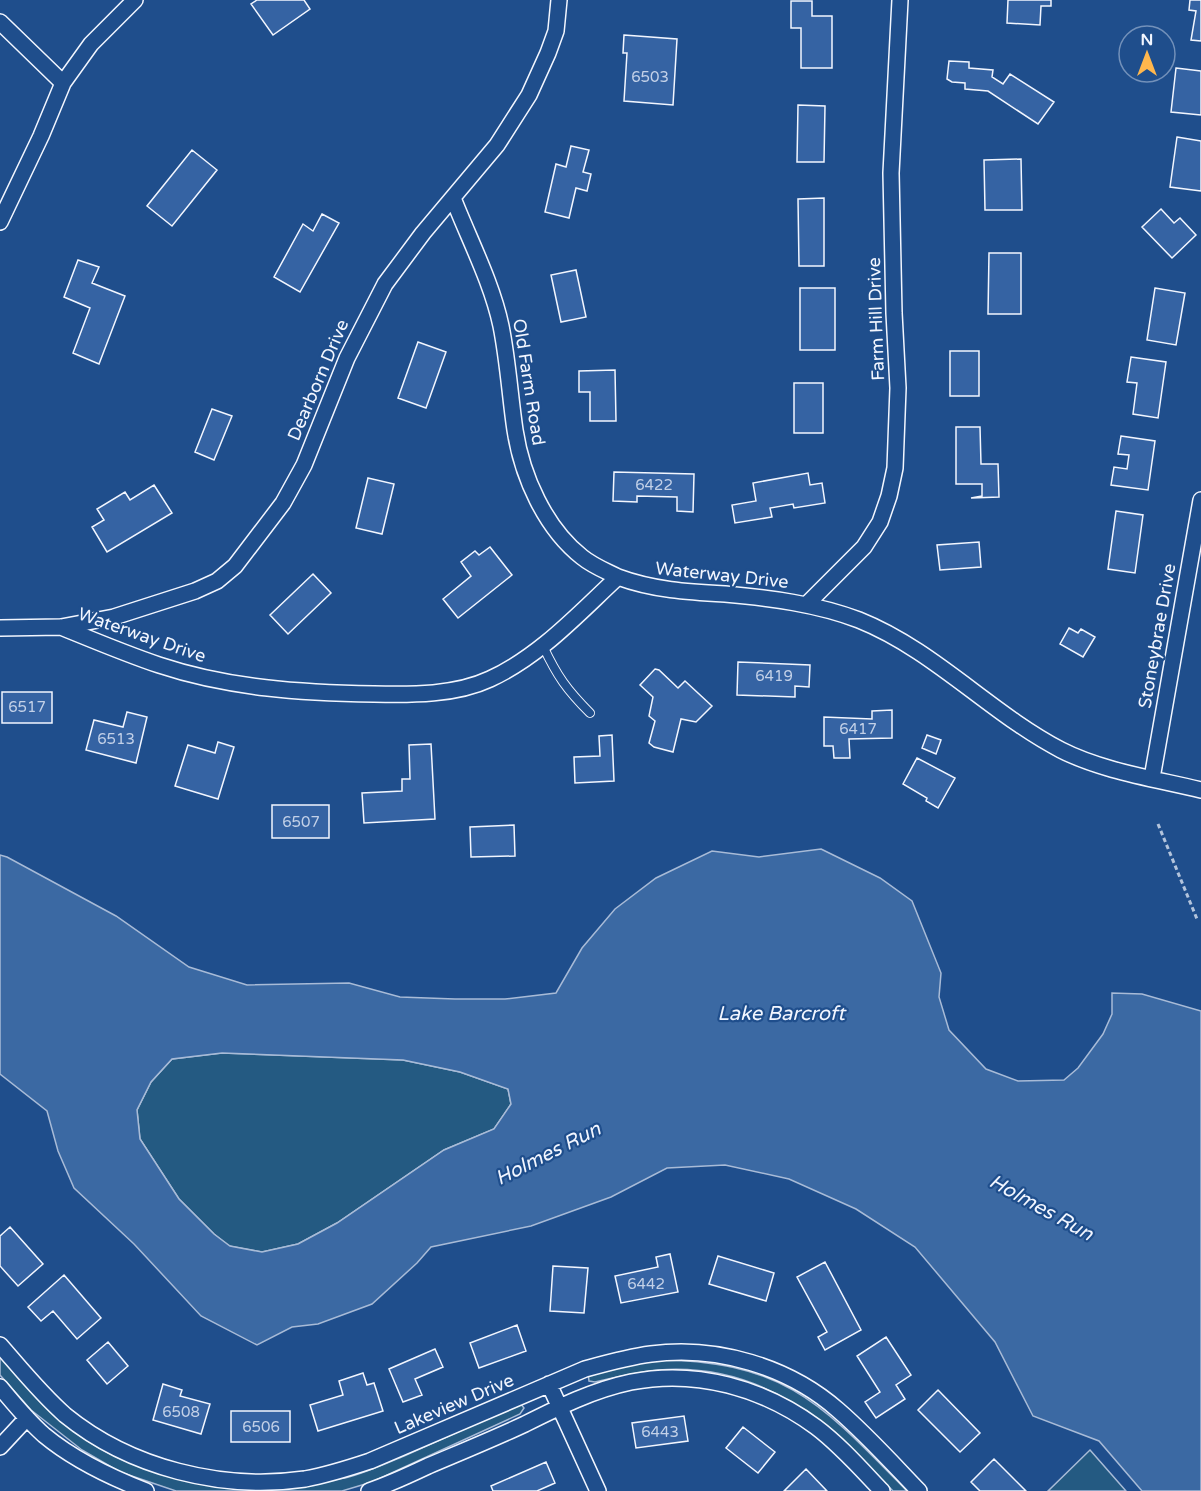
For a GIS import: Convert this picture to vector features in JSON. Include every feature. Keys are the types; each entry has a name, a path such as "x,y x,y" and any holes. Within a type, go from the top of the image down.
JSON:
{"street":[{"path":"0,222 37,145 63,83 91,44 135,0"},
{"name":"Dearborn Drive","path":"0,628 61,627 114,617 195,591 216,581 235,566 277,511 304,465 347,358 385,284 423,232 497,145 530,95 556,31 559,0"},
{"name":"Farm Hill Drive","path":"806,605 864,547 880,522 895,468 898,388 891,173 900,0"},
{"path":"0,22 63,83"},
{"name":"Old Farm Road","path":"453,198 492,291 501,327 515,433 535,494 550,521 573,549 600,569 618,578"},
{"name":"Stoneybrae Drive","path":"1152,778 1197,547 1201,500"},
{"name":"Waterway Drive","path":"61,627 159,665 252,687 320,693 398,694 446,690 471,686 513,667 543,646 618,578 641,586 666,590 806,605 853,618 902,642 951,674 1028,730 1061,750 1108,767 1201,790"},
{"name":"Lakeview Drive","path":"0,1345 65,1415 126,1453 194,1476 230,1482 265,1483 337,1472 413,1443 585,1369 622,1358 654,1353 711,1354 751,1362 800,1385 837,1409 919,1491"},
{"path":"369,1491 592,1393 632,1382 667,1378 730,1385 759,1394 817,1428 882,1491"},
{"path":"549,1384 598,1491"},
{"path":"0,1387 45,1436 82,1461 115,1479 146,1491"},
{"path":"0,1447 27,1418"}],"lane":[{"path":"543,646 555,673 569,692 591,713"}],"path":[{"path":"1158,824 1197,920"}],"shaded area":[{"path":"222,1053 403,1060 460,1072 508,1089 511,1104 494,1129 444,1150 337,1223 298,1244 262,1252 229,1246 214,1234 179,1199 140,1139 137,1110 151,1082 172,1059"},
{"path":"0,1356 38,1399 80,1436 110,1454 141,1467 208,1482 276,1485 345,1478 404,1456 520,1403 524,1408 520,1414 372,1482 342,1491 176,1491 120,1472 82,1450 31,1410 0,1375"},
{"path":"654,1360 699,1362 736,1368 769,1378 797,1392 849,1433 907,1491 893,1491 842,1441 816,1420 789,1401 761,1386 729,1376 695,1370 658,1370 595,1382 589,1381 588,1373"},
{"path":"1090,1450 1126,1491 1048,1491"}],"water":[{"name":"Lake Barcroft","path":"821,849 880,878 912,901 941,973 939,997 949,1030 986,1069 1018,1081 1064,1080 1078,1068 1103,1034 1112,1014 1112,993 1142,994 1201,1011 1201,1491 1142,1491 1099,1441 1033,1416 995,1342 915,1247 856,1209 789,1179 725,1165 667,1168 611,1197 531,1226 431,1247 372,1304 318,1324 292,1327 257,1345 201,1316 134,1244 74,1188 58,1151 47,1111 0,1074 0,855 116,916 189,967 247,985 349,983 400,997 455,999 505,999 556,993 582,948 615,909 656,878 712,851 759,857","holes":["222,1053 403,1060 460,1072 508,1089 511,1104 494,1129 444,1150 337,1223 298,1244 262,1252 230,1246 214,1234 179,1199 140,1139 137,1110 151,1082 172,1059"]}],"building":[{"path":"257,0 304,0 310,9 273,35 251,4"},
{"path":"1008,0 1051,0 1051,6 1041,6 1040,25 1007,23"},
{"path":"1190,0 1201,0 1201,41 1191,40 1196,11 1189,10"},
{"path":"791,1 812,1 812,16 832,16 832,68 801,68 801,28 791,28"},
{"path":"624,35 677,39 673,105 624,101 627,53 623,53"},
{"path":"949,61 969,62 969,68 993,70 992,77 1003,84 1010,74 1054,102 1038,124 988,91 965,89 965,83 952,82 947,79"},
{"path":"1177,68 1201,71 1201,115 1171,112 1174,84 1177,84"},
{"path":"798,105 825,106 824,162 797,162"},
{"path":"1177,137 1201,141 1201,191 1170,187"},
{"path":"571,146 589,150 583,172 591,174 587,191 576,188 569,218 545,212 556,164 566,167"},
{"path":"192,150 217,170 172,226 147,206"},
{"path":"1021,159 1022,210 985,210 984,160"},
{"path":"824,198 824,266 799,266 798,199"},
{"path":"1161,209 1174,223 1180,218 1196,235 1172,258 1142,227"},
{"path":"322,214 339,223 300,292 274,277 303,224 313,231"},
{"path":"989,253 1021,253 1021,314 988,314"},
{"path":"78,260 99,267 92,283 125,296 99,364 73,353 90,308 64,297"},
{"path":"576,270 586,317 561,322 551,275"},
{"path":"800,288 835,288 835,350 800,350"},
{"path":"1155,288 1185,293 1176,345 1147,340"},
{"path":"418,342 446,352 426,408 398,398"},
{"path":"950,351 979,351 979,396 950,396"},
{"path":"1131,357 1166,362 1158,418 1133,414 1137,383 1127,382"},
{"path":"615,370 616,421 590,421 590,392 579,392 579,371"},
{"path":"794,383 823,383 823,433 794,433"},
{"path":"212,409 232,416 214,460 195,452"},
{"path":"956,427 980,427 981,464 998,464 999,497 971,498 982,496 982,484 956,484"},
{"path":"1121,436 1155,441 1148,490 1111,485 1114,467 1127,469 1129,455 1118,454"},
{"path":"614,472 694,474 693,512 677,511 677,497 637,496 637,502 613,501"},
{"path":"808,473 810,485 822,483 825,503 794,508 793,504 770,508 772,517 735,523 732,505 756,501 753,483"},
{"path":"368,478 394,484 382,534 356,528"},
{"path":"154,485 172,513 107,552 92,527 104,520 97,509 125,492 130,500"},
{"path":"1116,511 1143,515 1135,573 1108,569"},
{"path":"979,542 981,567 940,570 937,545"},
{"path":"490,547 512,575 458,618 443,599 471,576 461,562 475,551 479,555"},
{"path":"313,574 331,593 288,634 270,615"},
{"path":"1069,628 1078,633 1081,629 1095,637 1083,657 1060,644"},
{"path":"738,662 810,665 809,687 795,686 795,697 737,695"},
{"path":"655,669 678,688 685,681 712,706 696,722 681,719 673,752 654,747 649,743 655,721 649,716 653,697 640,685"},
{"path":"2,692 52,692 52,723 2,723"},
{"path":"892,710 892,738 849,739 850,758 834,758 833,746 824,746 824,717 872,719 872,711"},
{"path":"127,712 147,717 136,763 86,750 94,720 123,727"},
{"path":"612,735 614,781 575,783 574,757 600,756 599,736"},
{"path":"927,735 941,740 936,754 922,748"},
{"path":"218,742 234,747 218,799 175,786 188,745 215,753"},
{"path":"431,744 435,819 364,823 362,793 402,791 402,779 410,779 409,745"},
{"path":"917,758 955,778 938,808 926,801 927,798 903,784"},
{"path":"272,805 329,805 329,838 272,838"},
{"path":"514,825 515,856 471,857 470,827"},
{"path":"10,1227 43,1264 18,1286 0,1266 0,1236"},
{"path":"670,1254 678,1292 621,1303 615,1276 658,1267 656,1257"},
{"path":"718,1256 774,1273 766,1301 709,1284"},
{"path":"825,1262 861,1330 825,1350 818,1337 827,1332 797,1277"},
{"path":"553,1266 588,1268 584,1313 550,1311"},
{"path":"64,1275 101,1318 77,1339 53,1311 41,1321 28,1307"},
{"path":"517,1325 526,1351 479,1368 470,1343"},
{"path":"886,1337 911,1375 896,1385 905,1399 876,1418 865,1402 880,1392 857,1356"},
{"path":"108,1342 128,1366 107,1384 87,1360"},
{"path":"435,1349 443,1367 415,1379 422,1395 403,1402 389,1369"},
{"path":"363,1373 367,1385 374,1383 383,1411 318,1431 310,1405 343,1395 339,1381"},
{"path":"163,1384 182,1390 180,1396 210,1404 201,1434 153,1420"},
{"path":"938,1390 980,1433 960,1452 918,1410"},
{"path":"231,1411 290,1411 290,1442 231,1442"},
{"path":"684,1416 688,1441 636,1448 632,1423"},
{"path":"743,1427 775,1452 758,1473 726,1448"},
{"path":"994,1459 1026,1491 980,1491 971,1482"},
{"path":"546,1462 555,1483 537,1491 493,1491 491,1486"},
{"path":"806,1469 827,1491 784,1491"}],"water label":[{"name":"Holmes Run","path":"548,1154"},
{"name":"Holmes Run","path":"1041,1208"}]}
